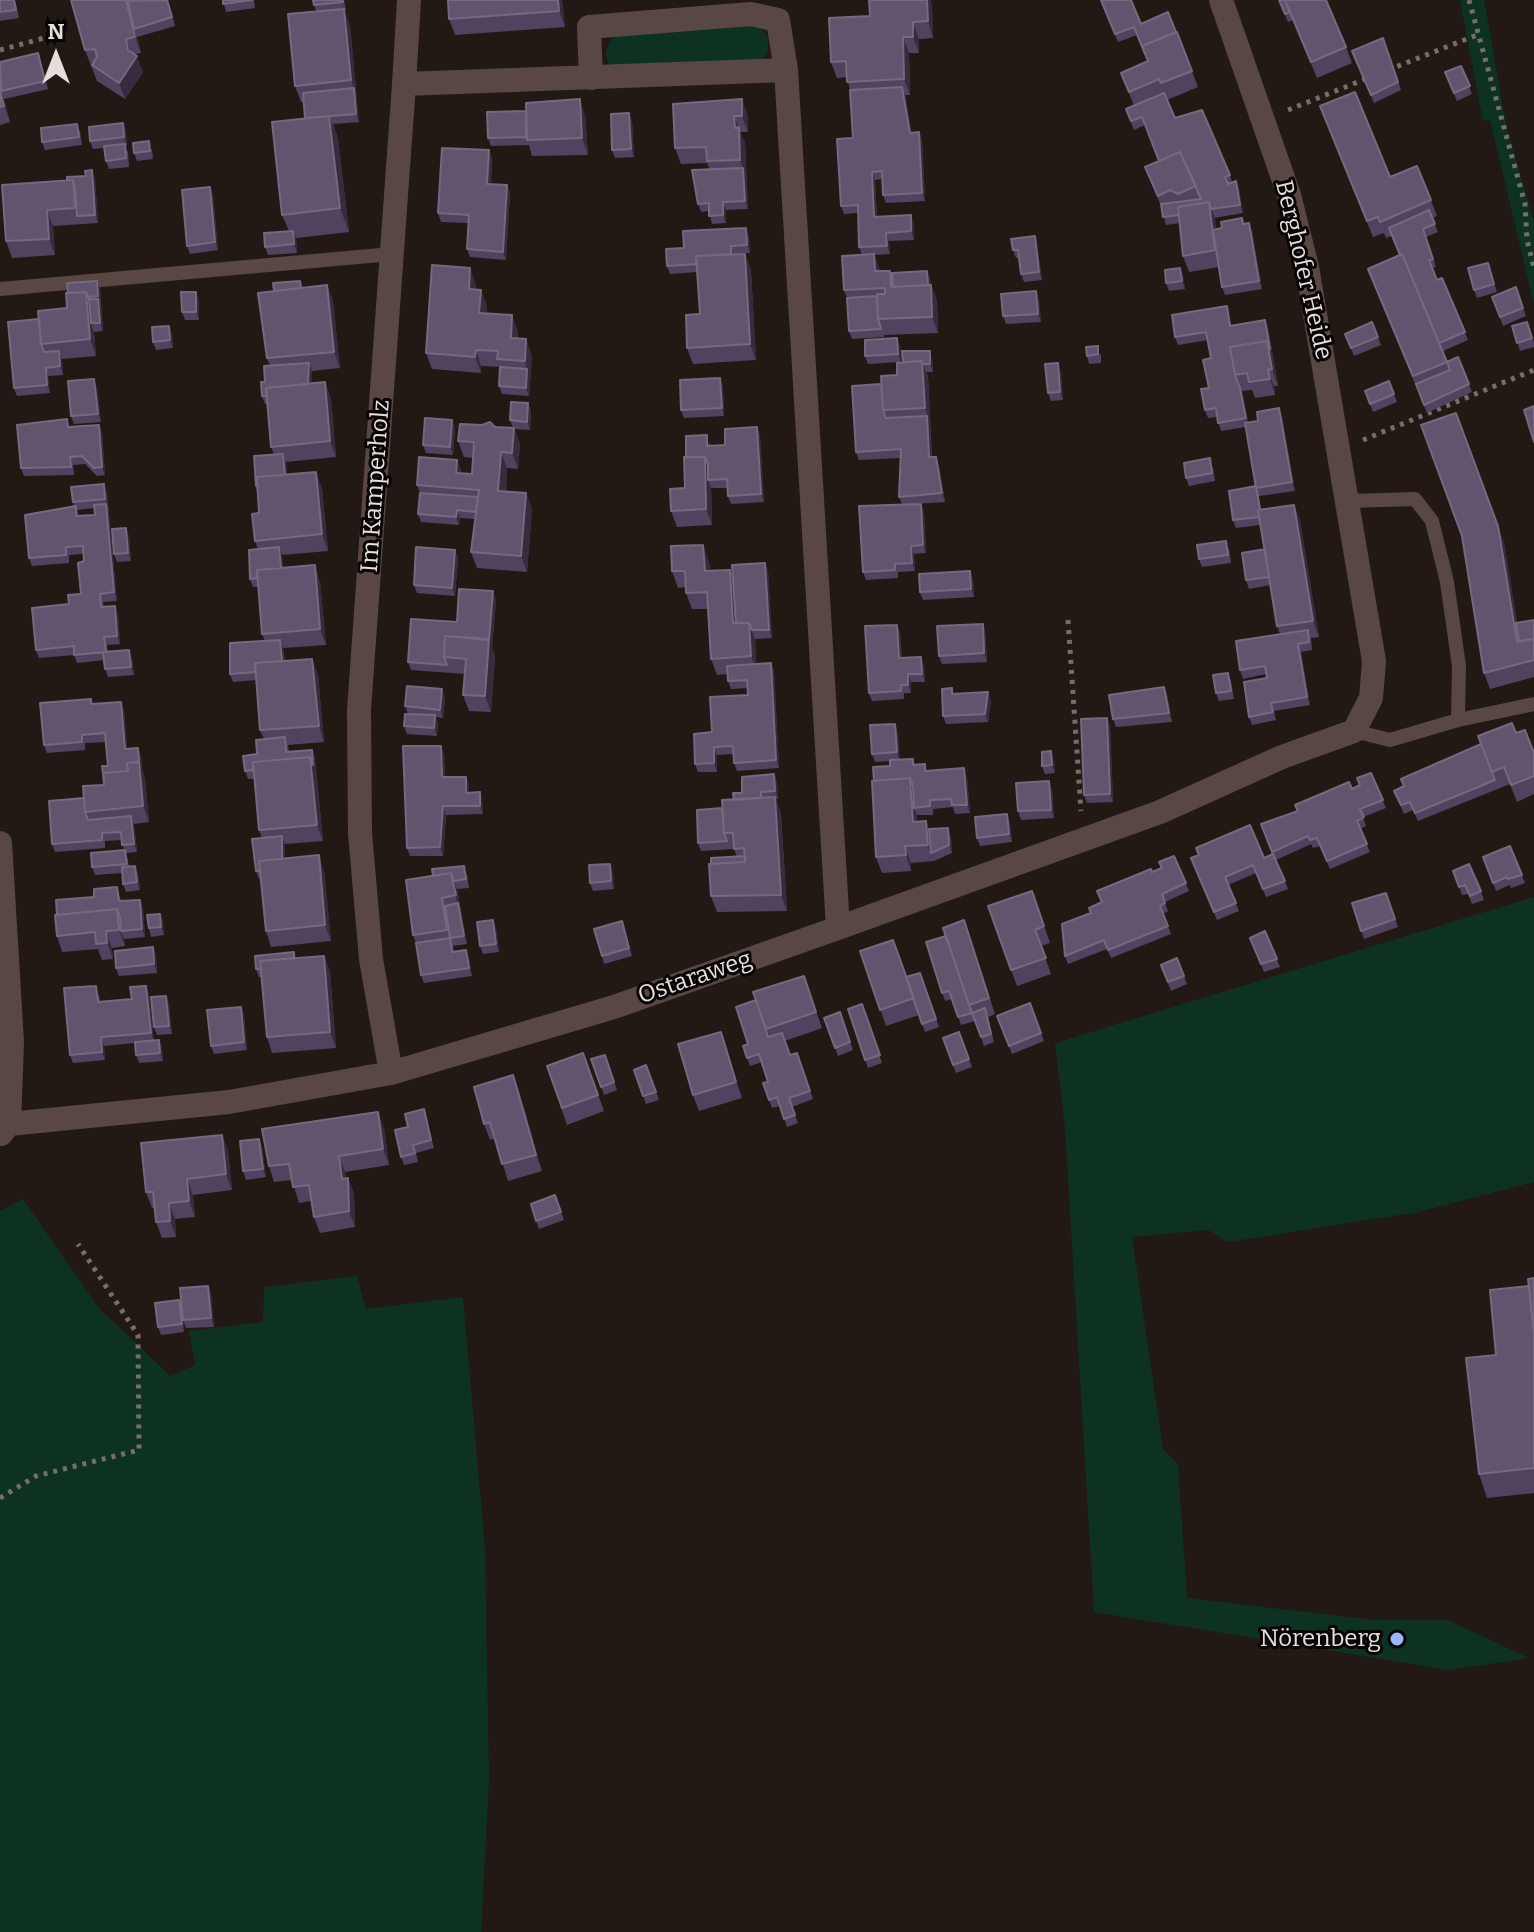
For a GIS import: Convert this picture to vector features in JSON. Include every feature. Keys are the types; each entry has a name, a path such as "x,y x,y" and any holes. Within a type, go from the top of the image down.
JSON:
{"street":[{"path":"409,0 404,84 786,70"},
{"name":"Berghofer Heide","path":"1221,0 1289,195 1307,267 1374,661 1371,698 1354,731"},
{"path":"591,78 589,27 751,14 778,20 786,70 838,928"},
{"name":"Im Kamperholz","path":"391,1073 371,959 360,833 359,710 404,84"},
{"name":"Ostaraweg","path":"4,1130 229,1102 391,1073 614,1007 838,928 1160,812 1282,757 1354,731"},
{"path":"0,843 12,1042 4,1130"}],"lane":[{"path":"0,289 392,254"},
{"path":"1349,501 1415,499 1432,521 1447,582 1459,666 1458,720"},
{"path":"1354,731 1390,740 1458,720 1534,704"}],"path":[{"path":"1469,0 1525,204 1527,240 1534,268"},
{"path":"0,50 66,32"},
{"path":"1263,120 1477,35"},
{"path":"1340,450 1534,370"},
{"path":"1068,620 1082,840"},
{"path":"0,1498 36,1476 139,1450 138,1335 78,1244"}],"green space":[{"path":"1460,0 1484,0 1507,129 1534,222 1534,304 1490,120 1483,121"},
{"path":"744,22 760,27 768,37 768,53 760,62 618,69 609,64 605,53 612,38 629,29"},
{"path":"1534,897 1534,1182 1418,1212 1228,1242 1208,1230 1132,1237 1163,1449 1178,1464 1187,1598 1374,1620 1448,1620 1529,1658 1449,1670 1094,1612 1065,1128 1055,1043"},
{"path":"23,1199 98,1307 170,1376 195,1365 189,1331 263,1322 264,1287 357,1276 366,1309 463,1297 485,1548 489,1781 481,1932 0,1932 0,1211"}],"building":[{"path":"0,0 14,0 16,10 0,12"},
{"path":"71,0 126,0 135,37 126,39 128,50 137,56 119,83 92,65 97,57 95,49 85,50"},
{"path":"167,0 172,17 134,29 128,1"},
{"path":"223,0 252,0 223,4"},
{"path":"313,0 342,0 343,2 314,5"},
{"path":"448,0 558,0 559,11 449,19"},
{"path":"869,0 927,0 928,21 913,22 913,37 903,37 904,79 847,82 846,61 831,62 829,18 870,16"},
{"path":"1101,0 1131,0 1141,24 1168,12 1176,32 1142,46 1145,54 1134,27 1115,34"},
{"path":"1279,0 1285,0 1290,12 1285,14"},
{"path":"1285,0 1326,0 1346,47 1311,62"},
{"path":"344,9 351,80 295,86 288,14"},
{"path":"1177,32 1192,71 1161,83 1159,79 1129,92 1121,73 1148,61 1142,46"},
{"path":"1383,38 1398,82 1371,95 1352,51"},
{"path":"38,53 45,81 1,91 0,62"},
{"path":"1461,66 1470,86 1454,93 1445,72"},
{"path":"902,87 910,133 919,132 922,193 883,195 882,171 872,172 874,217 911,215 911,231 886,233 887,246 859,247 858,205 841,206 837,139 853,138 850,90"},
{"path":"354,88 356,114 305,118 303,93"},
{"path":"1355,92 1390,177 1417,166 1431,200 1380,222 1378,217 1367,221 1320,106"},
{"path":"1164,93 1175,118 1202,110 1230,175 1225,177 1228,184 1236,181 1240,205 1211,209 1209,202 1178,207 1179,215 1163,217 1161,204 1201,199 1180,152 1159,161 1142,117 1131,121 1126,109"},
{"path":"580,99 582,138 527,140 526,103"},
{"path":"742,99 742,116 734,116 735,128 739,127 740,160 707,161 706,147 675,148 673,104"},
{"path":"526,111 526,137 488,138 487,112"},
{"path":"629,113 631,149 612,150 611,114"},
{"path":"329,116 340,208 282,215 272,122"},
{"path":"123,123 124,137 90,141 89,127"},
{"path":"77,124 79,137 42,142 41,128"},
{"path":"149,141 150,151 134,153 133,143"},
{"path":"125,144 126,158 106,161 104,146"},
{"path":"442,148 489,150 487,184 507,185 503,252 467,249 469,215 438,213"},
{"path":"1180,152 1196,186 1178,194 1170,190 1158,196 1145,167"},
{"path":"743,168 745,201 723,202 723,215 709,216 709,203 698,204 692,170"},
{"path":"92,170 95,215 77,216 73,180 67,180 67,177 86,176 85,171"},
{"path":"73,180 75,208 47,210 49,239 6,241 2,185"},
{"path":"210,187 215,242 187,246 182,190"},
{"path":"1209,202 1215,250 1183,256 1178,207"},
{"path":"1429,210 1435,224 1423,229 1433,259 1429,260 1437,280 1442,278 1465,332 1439,343 1389,228"},
{"path":"1242,218 1243,224 1249,223 1259,281 1222,287 1213,230 1222,228 1221,222"},
{"path":"746,228 747,245 731,246 731,254 696,256 697,264 667,266 666,249 684,248 683,231"},
{"path":"293,231 294,244 265,247 264,233"},
{"path":"1035,236 1039,272 1021,274 1018,250 1013,250 1011,239"},
{"path":"745,254 750,344 687,348 686,315 700,314 696,256"},
{"path":"874,254 875,271 890,271 891,287 931,285 932,317 878,319 877,294 885,294 885,288 844,290 842,256"},
{"path":"1402,254 1447,362 1413,376 1368,269"},
{"path":"1488,263 1494,284 1474,290 1468,268"},
{"path":"432,265 470,268 469,289 481,290 479,313 512,315 511,338 526,339 525,361 497,359 498,351 476,350 475,357 426,353"},
{"path":"1180,268 1182,281 1166,283 1165,270"},
{"path":"927,271 928,285 893,287 892,273"},
{"path":"97,281 98,296 88,297 86,292 68,293 67,283"},
{"path":"300,281 301,288 274,291 273,283"},
{"path":"327,285 334,352 267,358 258,293"},
{"path":"1516,287 1523,308 1500,317 1492,297"},
{"path":"1036,291 1038,314 1003,316 1001,294"},
{"path":"86,292 90,339 41,344 38,311 67,308 66,293"},
{"path":"181,292 196,292 196,312 182,312"},
{"path":"877,296 881,329 849,331 847,298"},
{"path":"89,299 98,299 100,323 91,323"},
{"path":"1227,306 1230,326 1265,320 1270,349 1267,341 1230,347 1246,418 1218,423 1216,408 1205,410 1201,389 1209,388 1203,360 1211,358 1206,332 1175,337 1172,315"},
{"path":"39,319 44,352 59,351 60,366 46,368 47,385 14,388 8,322"},
{"path":"1372,322 1378,337 1351,348 1345,334"},
{"path":"1527,322 1532,338 1517,343 1512,326"},
{"path":"169,326 170,340 153,342 152,327"},
{"path":"897,338 898,354 865,356 865,340"},
{"path":"1267,341 1272,369 1268,370 1270,379 1249,382 1247,373 1235,375 1230,347"},
{"path":"1098,346 1098,354 1087,356 1086,347"},
{"path":"902,351 930,351 930,364 922,364 922,361 903,362"},
{"path":"1458,357 1469,384 1424,405 1416,384 1450,370 1447,362"},
{"path":"922,361 925,408 883,410 881,376 897,375 897,363"},
{"path":"309,363 308,384 266,388 267,396 262,396 264,366"},
{"path":"1058,363 1060,392 1048,393 1045,364"},
{"path":"500,367 527,369 526,388 499,386"},
{"path":"720,378 722,408 681,410 680,380"},
{"path":"94,379 98,414 71,416 68,381"},
{"path":"1389,381 1394,394 1370,404 1365,391"},
{"path":"325,382 330,441 271,447 266,388"},
{"path":"881,384 886,418 927,416 929,457 936,457 942,493 899,497 901,449 856,452 852,386"},
{"path":"511,402 528,403 527,422 510,420"},
{"path":"1534,406 1534,442 1524,410"},
{"path":"1279,408 1292,482 1256,488 1245,423 1258,421 1257,412"},
{"path":"1456,413 1498,526 1517,642 1534,639 1534,660 1484,673 1462,536 1421,425"},
{"path":"425,418 452,420 450,447 423,445"},
{"path":"67,419 68,427 99,425 102,467 94,468 82,456 70,457 71,467 21,468 17,425"},
{"path":"490,422 495,427 514,428 512,453 501,452 498,491 526,493 521,556 471,552 479,490 417,485 419,457 457,460 456,473 472,474 474,442 458,441 460,424 482,425"},
{"path":"757,427 761,494 728,496 727,479 708,480 705,457 686,457 686,436 707,435 707,446 725,445 725,429"},
{"path":"283,454 285,475 257,477 256,486 254,456"},
{"path":"684,457 705,457 706,509 671,511 670,489 685,488"},
{"path":"1210,458 1212,473 1186,478 1184,463"},
{"path":"316,472 322,534 255,541 252,514 259,513 257,477"},
{"path":"104,484 105,499 73,502 71,487"},
{"path":"1256,486 1259,517 1233,520 1229,491"},
{"path":"420,493 478,497 476,512 457,510 456,517 418,514"},
{"path":"106,504 114,592 100,594 101,607 115,606 117,636 104,637 106,652 74,655 74,646 36,650 32,608 69,604 68,595 81,594 78,563 84,561 83,546 66,547 66,555 29,558 25,515 76,506 76,516 95,515 94,505"},
{"path":"921,504 923,545 911,546 912,563 895,564 895,570 863,572 859,506"},
{"path":"1294,505 1313,621 1277,626 1258,510"},
{"path":"126,528 128,553 114,554 112,529"},
{"path":"1226,541 1228,555 1199,559 1197,545"},
{"path":"703,545 705,571 730,570 733,623 749,623 751,656 711,659 707,592 686,593 685,571 672,571 671,546"},
{"path":"279,547 281,568 257,570 257,578 250,579 249,550"},
{"path":"416,547 455,550 452,588 414,585"},
{"path":"1265,549 1269,577 1246,580 1242,553"},
{"path":"765,563 769,630 752,630 749,623 736,623 732,565"},
{"path":"315,565 320,629 262,634 257,570"},
{"path":"970,571 971,589 920,592 919,574"},
{"path":"459,589 493,591 489,640 445,636 444,657 447,665 408,662 411,619 457,622"},
{"path":"1534,620 1534,639 1519,641 1516,623"},
{"path":"983,624 984,653 939,656 937,626"},
{"path":"897,625 899,658 921,657 922,674 908,674 908,685 901,685 901,691 869,693 865,626"},
{"path":"1308,630 1309,642 1298,644 1307,697 1271,703 1273,712 1249,717 1244,682 1267,678 1265,666 1240,670 1236,641"},
{"path":"445,636 489,639 485,696 463,695 466,659 444,657"},
{"path":"280,640 282,661 255,663 255,672 230,674 230,643"},
{"path":"129,650 131,667 105,669 103,652"},
{"path":"312,659 319,726 260,730 255,663"},
{"path":"771,663 776,760 734,763 733,746 714,747 714,763 695,764 694,734 712,732 710,697 748,695 747,680 728,681 727,666"},
{"path":"1228,673 1231,691 1216,693 1213,675"},
{"path":"407,686 442,689 440,710 405,706"},
{"path":"1164,687 1169,713 1113,719 1109,695"},
{"path":"952,688 952,694 988,692 985,714 943,716 942,689"},
{"path":"91,699 91,704 121,702 125,749 138,748 139,762 127,763 128,771 103,773 104,781 102,766 108,766 105,733 82,735 82,742 44,745 40,703"},
{"path":"405,714 435,715 434,728 404,726"},
{"path":"1107,718 1110,794 1084,795 1081,719"},
{"path":"1512,723 1516,733 1525,730 1534,753 1534,776 1511,785 1504,767 1492,772 1478,736"},
{"path":"895,724 897,752 872,754 870,725"},
{"path":"285,737 286,752 312,750 313,765 310,757 253,762 253,770 245,771 243,756 257,754 256,740"},
{"path":"1481,744 1495,780 1415,813 1410,802 1401,805 1394,791 1404,786 1401,779"},
{"path":"403,746 441,746 442,777 466,777 466,793 480,792 480,806 443,806 440,847 407,848"},
{"path":"1051,751 1052,765 1042,766 1042,752"},
{"path":"310,757 317,825 259,830 253,762"},
{"path":"913,759 913,765 925,764 925,771 964,768 967,805 952,805 951,799 930,800 930,806 914,808 910,778 874,781 873,767 890,766 890,760"},
{"path":"139,762 143,806 85,812 83,786 104,785 103,773 128,771 127,763"},
{"path":"1371,773 1383,800 1360,809 1364,817 1357,821 1367,844 1327,861 1317,838 1310,840 1308,836 1272,852 1261,824 1298,811 1295,805 1349,782 1352,789 1360,785 1357,778"},
{"path":"774,774 775,791 761,792 761,798 734,800 733,793 742,793 742,777"},
{"path":"910,778 913,822 926,821 928,845 905,846 906,855 876,857 872,781"},
{"path":"1049,781 1051,810 1018,811 1016,783"},
{"path":"775,797 781,895 711,896 709,864 745,862 744,848 734,849 733,833 724,833 722,800"},
{"path":"84,798 88,820 131,816 134,844 122,845 121,832 102,833 102,840 52,844 49,801"},
{"path":"722,808 727,841 698,843 697,810"},
{"path":"1007,814 1009,834 977,838 975,817"},
{"path":"1250,825 1264,858 1273,854 1285,881 1263,889 1253,865 1225,877 1236,903 1214,912 1191,858 1199,855 1196,848"},
{"path":"948,828 949,845 931,853 929,829"},
{"path":"282,836 282,859 259,861 260,871 256,871 252,839"},
{"path":"1510,846 1522,875 1493,883 1483,857"},
{"path":"125,850 127,864 92,867 91,853"},
{"path":"319,855 325,925 266,931 259,861"},
{"path":"745,856 745,862 711,864 711,858"},
{"path":"1174,856 1186,883 1162,894 1165,903 1160,906 1168,926 1108,950 1104,940 1065,956 1062,924 1091,913 1089,908 1102,902 1097,891 1151,869 1152,872 1162,868 1159,862"},
{"path":"610,864 611,881 590,883 589,865"},
{"path":"1469,864 1481,891 1470,896 1465,885 1459,887 1453,871"},
{"path":"135,866 137,882 123,884 122,867"},
{"path":"464,866 466,879 454,881 451,873 433,876 432,869"},
{"path":"451,873 456,895 442,898 447,930 413,935 406,880"},
{"path":"117,887 119,901 140,900 142,929 121,931 117,909 57,915 56,900 94,897 94,889"},
{"path":"1032,891 1044,926 1035,930 1046,958 1011,970 988,906"},
{"path":"1386,893 1395,919 1361,931 1352,903"},
{"path":"458,903 464,936 450,938 445,906"},
{"path":"117,909 119,930 106,931 107,943 96,944 95,932 57,936 55,915"},
{"path":"160,914 161,927 149,928 147,915"},
{"path":"493,920 496,944 480,946 477,922"},
{"path":"964,920 989,998 969,1005 943,928"},
{"path":"622,921 629,948 602,956 594,929"},
{"path":"1265,931 1277,959 1261,964 1250,938"},
{"path":"946,936 972,1013 958,1017 949,991 942,993 926,942"},
{"path":"450,938 452,952 466,950 469,968 421,975 416,943"},
{"path":"893,940 914,998 880,1010 860,951"},
{"path":"153,947 154,964 116,968 115,951"},
{"path":"294,952 294,958 260,961 261,969 256,969 255,956"},
{"path":"324,956 330,1032 267,1037 260,961"},
{"path":"1177,958 1184,976 1168,982 1161,965"},
{"path":"920,973 936,1019 922,1024 906,977"},
{"path":"804,976 816,1012 766,1029 753,992"},
{"path":"96,986 98,1002 132,999 130,987 146,986 151,1033 101,1037 102,1052 70,1055 64,988"},
{"path":"166,996 169,1026 154,1027 151,997"},
{"path":"756,1000 768,1037 782,1033 790,1055 797,1053 810,1091 789,1098 795,1115 784,1119 777,1097 769,1100 763,1083 768,1082 759,1054 747,1058 743,1046 748,1044 736,1007"},
{"path":"1030,1003 1041,1033 1009,1046 997,1016"},
{"path":"862,1004 880,1055 865,1060 848,1009"},
{"path":"241,1007 244,1042 211,1046 207,1010"},
{"path":"985,1008 991,1034 981,1037 972,1013"},
{"path":"840,1012 850,1042 835,1048 824,1018"},
{"path":"721,1032 736,1082 693,1095 678,1044"},
{"path":"959,1032 969,1059 953,1065 943,1038"},
{"path":"159,1040 160,1053 136,1055 135,1042"},
{"path":"583,1053 598,1095 562,1108 547,1066"},
{"path":"605,1055 614,1082 601,1087 591,1059"},
{"path":"646,1065 656,1092 643,1096 634,1070"},
{"path":"513,1075 536,1155 502,1164 490,1122 484,1124 474,1087"},
{"path":"424,1109 431,1140 413,1145 415,1153 401,1157 395,1130 408,1127 405,1114"},
{"path":"378,1112 383,1149 339,1156 342,1179 348,1178 349,1211 314,1217 309,1185 293,1187 289,1164 269,1166 262,1129"},
{"path":"222,1135 226,1174 187,1179 189,1201 169,1203 170,1221 156,1222 153,1192 146,1192 141,1143"},
{"path":"259,1139 263,1169 243,1171 240,1141"},
{"path":"555,1195 561,1212 536,1221 531,1204"},
{"path":"1534,1278 1534,1336 1528,1279"},
{"path":"208,1286 211,1318 183,1320 180,1288"},
{"path":"1529,1286 1534,1336 1534,1468 1479,1474 1466,1358 1496,1355 1490,1290"},
{"path":"179,1300 182,1324 158,1327 155,1303"}],"place":[{"name":"Nörenberg","path":"1397,1639"}]}
